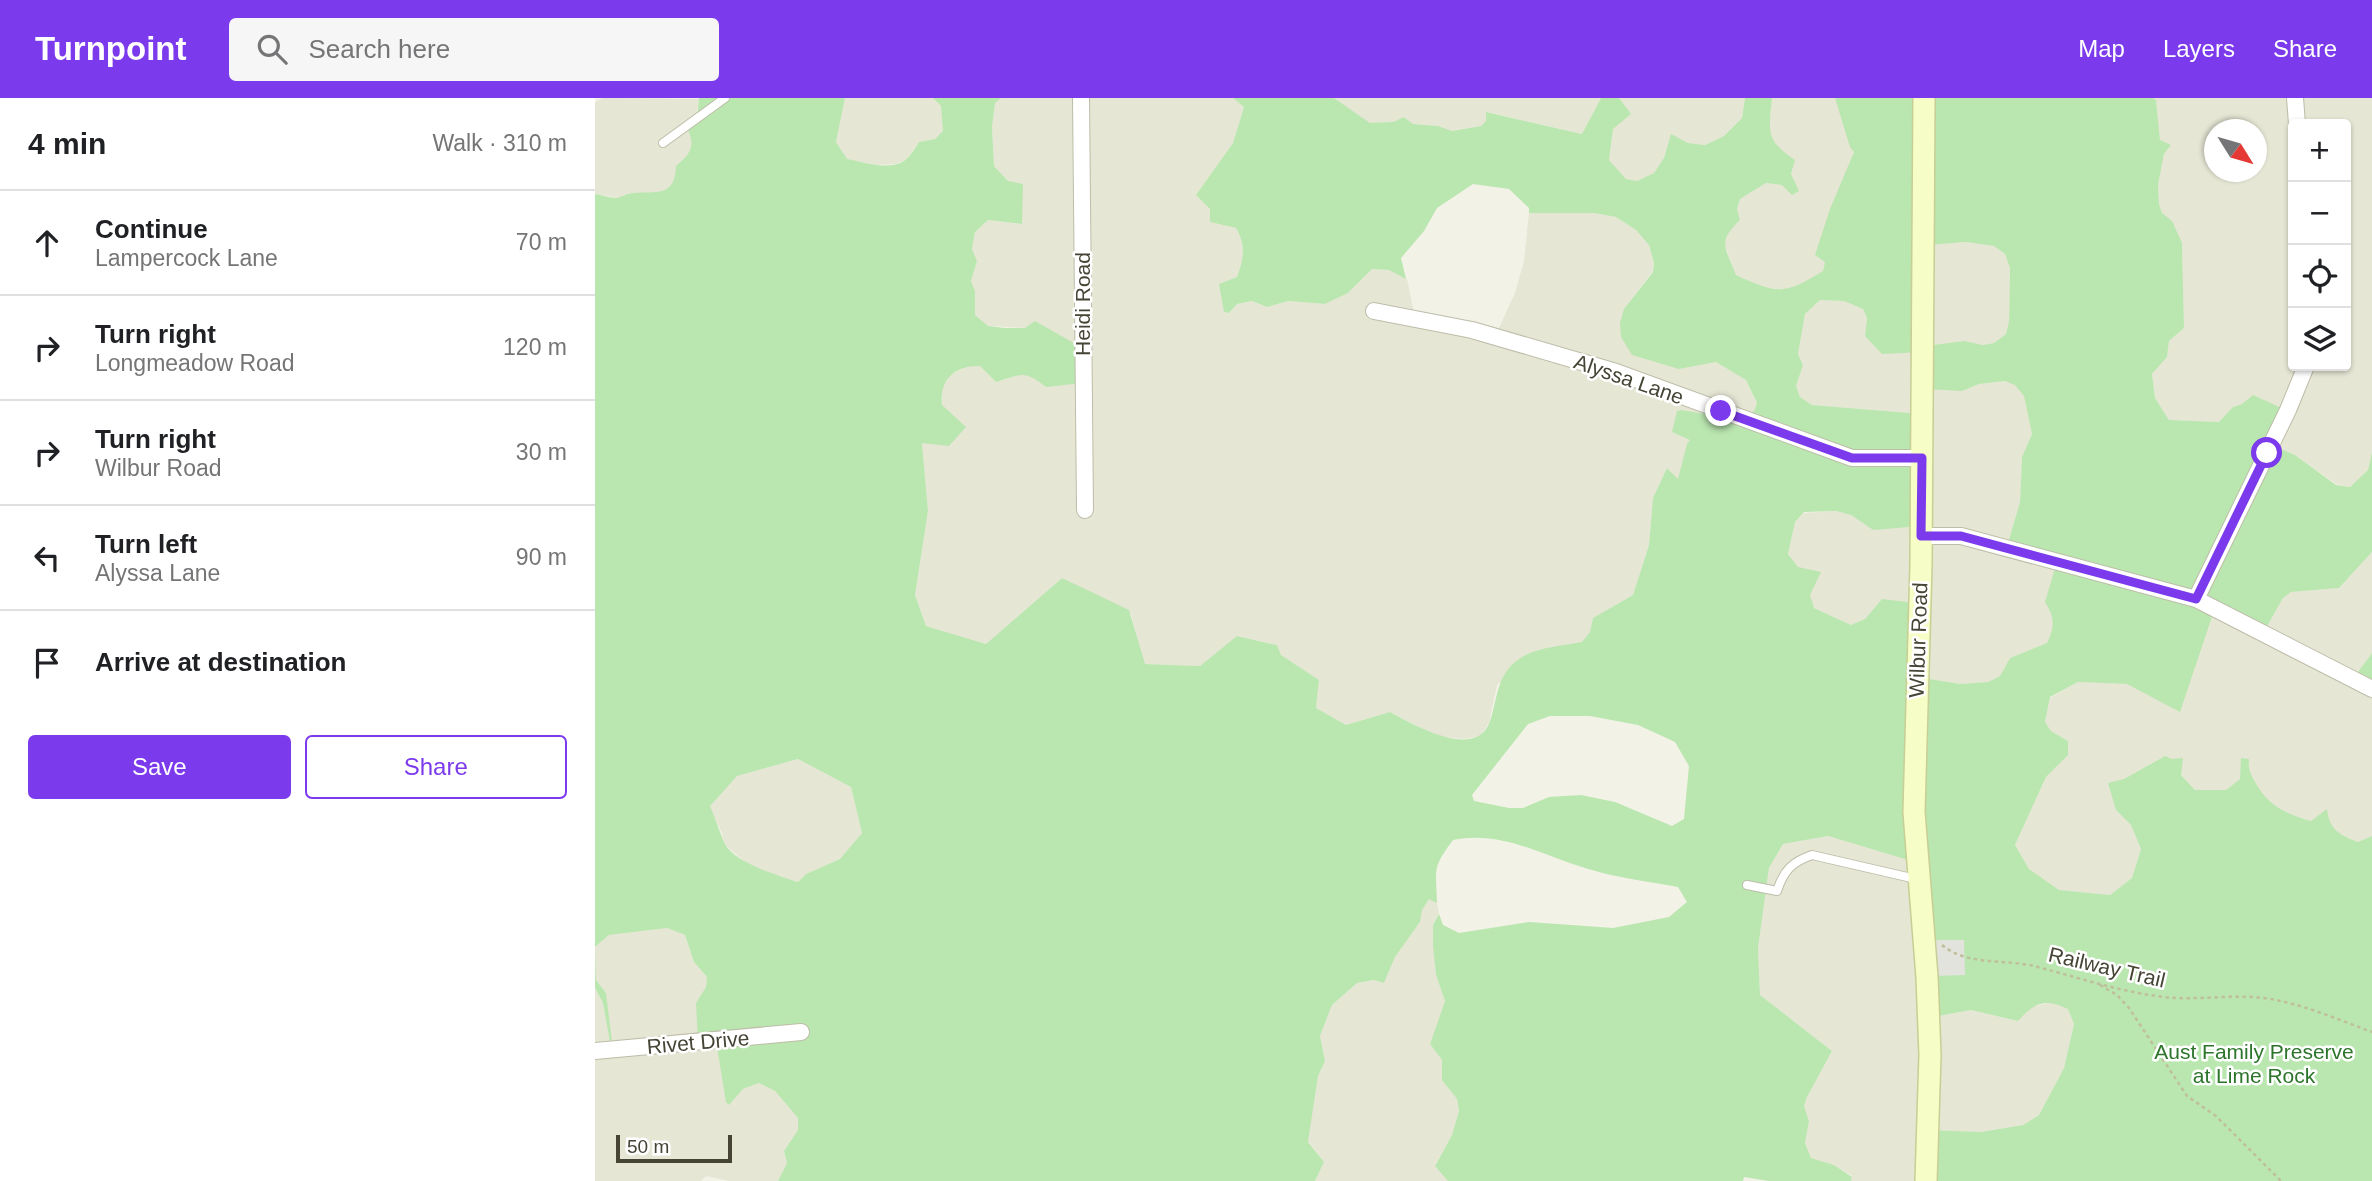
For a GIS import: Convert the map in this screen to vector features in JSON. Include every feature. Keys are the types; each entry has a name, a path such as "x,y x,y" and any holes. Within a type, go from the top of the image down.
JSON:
{"street":[{"name":"Heidi Road","path":"1081,98 1085,510"},
{"name":"Wilbur Road","path":"1924,98 1921,536 1913,812 1924,929 1930,1055 1926,1181"},
{"path":"2295,98 2297,119"},
{"name":"Alyssa Lane","path":"1374,311 1472,330 1616,372 1852,458 1922,458"},
{"path":"2196,599 2288,410 2304,371"},
{"path":"1921,536 1961,536 2196,599 2372,689"},
{"name":"Rivet Drive","path":"595,1051 801,1032"}],"lane":[{"path":"663,143 725,98"},
{"path":"1747,885 1777,891 1781,877 1796,861 1812,855 1919,880"}],"path":[{"name":"Railway Trail","path":"1924,929 1949,951 1968,958 2031,965 2165,997 2267,998 2372,1032"},
{"path":"2094,982 2117,995 2129,1008 2187,1096 2216,1116 2281,1181"}],"shaded area":[{"path":"603,98 699,99 690,154 676,166 673,184 662,193 629,193 619,198 595,194 595,102"},
{"path":"845,98 933,98 941,106 944,131 935,139 919,142 906,160 896,164 875,165 847,159 836,142"},
{"path":"1001,98 1233,98 1244,107 1233,143 1196,195 1210,209 1210,222 1236,228 1241,237 1244,260 1237,277 1222,283 1224,312 1229,313 1237,304 1252,301 1267,307 1288,301 1325,304 1348,293 1372,269 1389,270 1407,279 1413,308 1420,320 1494,339 1515,293 1524,261 1529,213 1594,213 1616,217 1636,230 1649,245 1654,263 1653,271 1624,309 1679,369 1716,362 1746,380 1757,404 1754,411 1734,419 1677,411 1691,440 1687,444 1684,494 1677,479 1667,468 1653,498 1649,545 1633,595 1593,618 1590,632 1582,643 1537,651 1497,685 1489,723 1480,736 1464,739 1439,737 1390,712 1346,725 1316,708 1319,680 1281,655 1277,645 1238,636 1200,666 1144,664 1131,614 1062,578 986,644 926,626 915,595 928,511 922,442 942,405 941,390 950,375 969,365 980,366 996,382 1022,374 1030,375 1026,328 988,326 975,315 975,291 971,281 977,261 972,249 975,232 988,220 1021,224 1008,181 994,166 992,127 995,103"},
{"path":"1334,98 1601,98 1582,134 1487,112 1486,121 1481,126 1452,131 1438,126 1413,124 1404,117 1393,122 1370,124"},
{"path":"1619,98 1745,98 1742,118 1724,136 1705,145 1688,143 1671,135 1664,158 1654,173 1637,181 1626,179 1609,160 1613,129 1625,108"},
{"path":"1772,98 1835,98 1854,151 1823,271 1798,288 1776,289 1761,286 1736,275 1724,243 1727,232 1740,220 1737,209 1740,199 1766,183 1782,185 1791,174 1795,160 1777,148 1769,130"},
{"path":"2153,98 2372,98 2372,452 2368,470 2350,487 2336,484 2295,455 2274,446 2242,404 2233,407 2220,422 2169,420 2155,398 2152,374 2167,357 2169,341 2184,328 2182,243 2159,204 2158,185 2164,154 2171,145 2160,141 2156,100"},
{"path":"1966,242 1994,246 2005,254 2010,268 2009,321 2006,334 1994,343 1983,345 1964,341 1925,346 1929,245"},
{"path":"1820,300 1844,301 1863,309 1867,318 1865,336 1923,352 1962,391 1979,384 2005,381 2015,384 2024,395 2032,434 2022,457 2020,502 2008,543 2055,555 2054,628 2047,643 2010,658 2000,676 1988,682 1961,684 1917,677 1882,599 1865,619 1851,625 1814,608 1798,567 1788,554 1795,522 1804,513 1836,511 1851,515 1873,530 1922,414 1812,405 1800,397 1796,386 1803,365 1798,354 1805,314"},
{"path":"2372,552 2372,653 2355,676 2372,691 2372,836 2358,842 2336,833 2328,820 2311,821 2288,814 2263,797 2248,768 2249,760 2240,779 2226,790 2195,790 2181,775 2172,759 2165,756 2124,779 2116,810 2131,825 2141,849 2132,878 2110,895 2059,890 2029,869 2015,845 2046,777 2068,755 2068,741 2051,731 2045,722 2050,698 2078,682 2127,684 2180,711 2214,611 2265,630 2283,598 2291,592 2339,588"},
{"path":"798,759 851,787 862,833 840,859 806,874 798,882 751,867 725,845 709,806 737,776"},
{"path":"1828,836 1918,863 1933,1017 1971,1010 2018,1021 2031,1007 2053,1002 2069,1009 2074,1024 2064,1068 2039,1115 2023,1125 1981,1132 1931,1130 1926,1181 1851,1181 1852,1176 1834,1165 1811,1158 1805,1143 1809,1121 1804,1106 1832,1051 1760,995 1758,948 1769,868 1783,844"},
{"path":"1429,898 1437,903 1439,913 1433,925 1436,975 1445,1001 1430,1044 1442,1060 1443,1080 1457,1099 1459,1111 1452,1135 1435,1165 1448,1181 1315,1181 1324,1162 1308,1141 1318,1076 1325,1061 1320,1036 1332,1005 1357,983 1374,980 1384,983 1395,957 1420,922 1422,910"},
{"path":"667,928 685,935 694,962 707,977 706,987 696,1003 716,1041 729,1105 743,1089 759,1083 775,1091 798,1118 798,1130 784,1151 787,1163 778,1181 729,1181 706,1176 701,1181 595,1181 595,988 603,1003 611,1048 606,993 596,980 595,947 609,935"},
{"path":"1931,940 1964,940 1965,975 1933,976"}],"green space":[{"name":"Aust Family Preserve at Lime Rock","path":"699,98 845,98 836,142 847,159 884,166 904,161 919,142 935,139 943,131 941,106 933,98 1001,98 995,103 992,127 994,166 1008,181 1023,184 1022,224 988,220 975,232 972,249 977,261 971,281 975,291 975,315 988,326 1005,328 1025,328 1035,321 1079,346 1082,383 1046,387 1023,375 996,382 980,366 956,371 946,381 942,405 966,427 949,446 922,443 928,511 915,595 926,626 986,644 1062,578 1129,610 1145,664 1200,666 1237,636 1277,645 1281,655 1319,680 1316,708 1346,725 1390,712 1443,736 1472,739 1483,733 1490,721 1499,687 1511,665 1533,652 1582,642 1590,632 1593,618 1633,595 1649,545 1653,498 1667,468 1678,479 1690,440 1672,432 1677,411 1734,419 1754,411 1757,403 1746,380 1716,362 1679,369 1632,355 1621,337 1620,323 1624,309 1653,272 1654,263 1649,245 1636,230 1616,217 1594,213 1529,213 1529,208 1509,189 1473,184 1437,208 1424,231 1401,258 1406,279 1389,270 1372,269 1348,293 1325,304 1288,301 1267,307 1252,301 1237,304 1229,313 1224,312 1219,284 1237,277 1243,246 1236,228 1210,222 1210,209 1196,195 1233,143 1244,107 1233,98 1334,98 1370,123 1393,122 1404,117 1413,124 1438,126 1452,131 1481,126 1486,121 1486,112 1582,134 1601,98 1619,98 1631,114 1613,129 1609,160 1626,179 1637,181 1654,173 1664,158 1671,134 1688,143 1705,145 1724,136 1742,118 1745,98 1772,98 1771,134 1778,147 1795,160 1791,174 1799,191 1792,195 1782,185 1766,183 1740,199 1737,209 1740,220 1728,234 1725,246 1736,275 1762,286 1781,289 1790,288 1823,271 1825,262 1815,255 1830,209 1854,152 1850,147 1835,98 2153,98 2156,100 2160,140 2171,145 2164,154 2158,185 2159,204 2162,213 2172,221 2182,243 2184,328 2169,341 2167,357 2152,374 2155,398 2169,420 2219,422 2233,407 2253,395 2288,411 2274,446 2295,455 2336,485 2350,487 2368,470 2372,452 2372,552 2339,588 2291,592 2283,598 2265,630 2214,611 2180,712 2127,684 2078,682 2050,697 2045,722 2051,731 2068,741 2068,755 2046,777 2015,845 2029,869 2059,890 2110,895 2132,878 2141,849 2131,825 2116,810 2108,783 2124,779 2165,756 2172,759 2183,758 2181,775 2195,790 2226,790 2240,779 2241,758 2249,759 2250,770 2259,789 2278,807 2311,821 2327,809 2330,822 2341,834 2358,842 2372,836 2372,1181 1926,1181 1930,1130 1981,1132 2023,1125 2039,1115 2064,1068 2074,1024 2068,1009 2047,1003 2035,1006 2018,1021 1971,1010 1933,1017 1918,863 1828,836 1783,844 1769,868 1758,948 1760,995 1832,1051 1804,1106 1809,1121 1805,1143 1811,1158 1834,1165 1852,1177 1851,1181 1769,1181 1744,1177 1743,1181 1448,1181 1435,1166 1452,1135 1459,1111 1457,1099 1442,1080 1442,1060 1430,1044 1445,1001 1436,975 1433,946 1433,925 1439,914 1443,925 1459,933 1529,922 1613,928 1669,917 1687,902 1678,887 1599,872 1509,842 1472,838 1453,840 1438,863 1437,903 1429,899 1422,910 1420,922 1395,957 1384,983 1374,980 1357,983 1332,1005 1320,1036 1325,1061 1318,1076 1308,1142 1324,1162 1315,1181 778,1181 787,1163 784,1151 798,1130 798,1118 775,1091 759,1083 743,1089 729,1105 726,1102 716,1041 698,1042 696,1003 706,987 707,977 694,962 685,935 667,928 609,935 595,947 595,194 617,198 631,193 656,192 668,188 675,176 676,166 690,151 688,130 697,119","holes":["1966,242 1994,246 2005,254 2010,268 2009,321 2006,334 1994,343 1983,345 1964,341 1925,346 1929,245","1820,300 1844,301 1863,309 1867,318 1865,336 1882,354 1923,352 1927,389 1962,391 1979,384 2005,381 2015,385 2024,396 2032,434 2022,457 2020,502 2008,543 2058,558 2045,602 2051,613 2053,627 2047,643 2010,658 2000,676 1988,682 1961,684 1917,677 1916,603 1882,599 1865,619 1851,625 1814,608 1810,595 1821,572 1798,567 1788,554 1795,522 1804,512 1836,511 1851,515 1873,530 1921,526 1922,414 1812,405 1800,397 1796,386 1803,365 1798,354 1805,314","1550,716 1590,716 1638,725 1675,742 1689,766 1684,819 1672,826 1615,802 1581,795 1549,797 1523,808 1474,801 1472,795 1528,724","798,759 851,787 862,833 840,859 806,874 798,882 746,862 724,842 710,806 737,776"]},
{"path":"2372,653 2372,691 2355,676"},
{"path":"595,947 596,980 606,993 613,1050 603,1003 595,988"}],"route":[{"path":"1721,411 1852,458 1922,458 1921,536 1961,536 2196,599 2267,453"}]}
